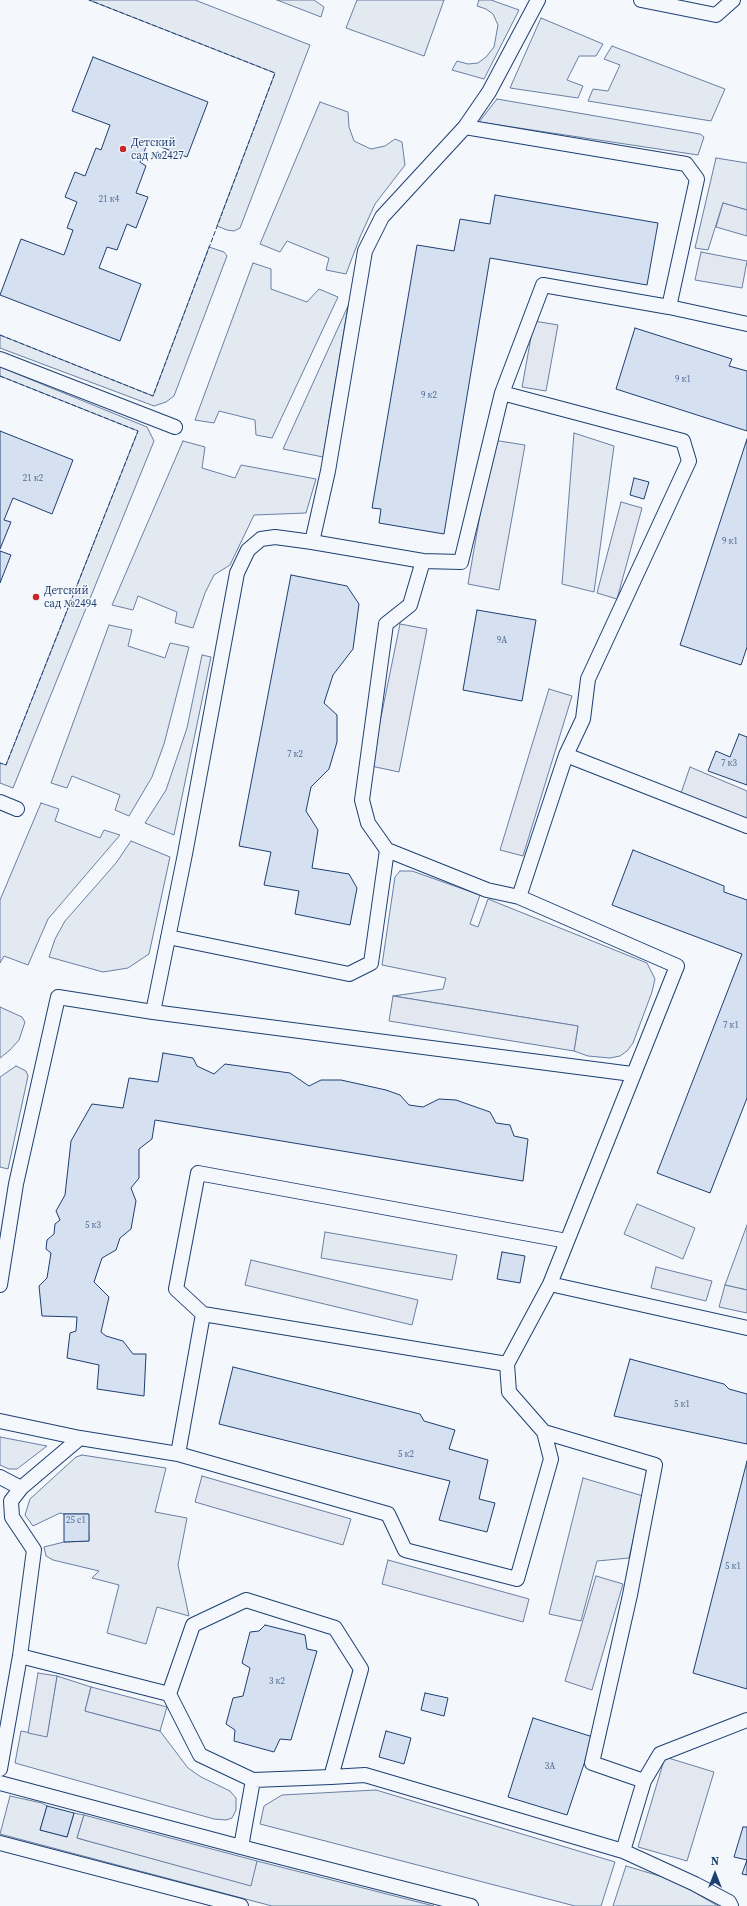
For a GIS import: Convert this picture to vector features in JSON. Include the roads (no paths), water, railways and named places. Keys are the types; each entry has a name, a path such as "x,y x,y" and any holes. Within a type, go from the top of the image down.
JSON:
{"lane":[{"path":"312,542 328,471 365,251 382,217 465,127 489,92 538,0"},
{"path":"641,0 716,15 733,0"},
{"path":"465,127 686,164 697,179 670,307"},
{"path":"153,1012 237,573 248,550 261,539 275,537 423,561 461,562 502,393 543,285 670,307 747,324"},
{"path":"0,359 175,427"},
{"path":"502,393 683,441 689,461 588,679 583,719 566,755 519,897"},
{"path":"0,1421 80,1438 178,1454 388,1514 405,1550 517,1579 551,1459 544,1432 509,1392 507,1364 550,1284 632,1074 677,966 519,897 487,890 387,850 368,824 362,800 386,624 410,605 423,561"},
{"path":"566,755 747,826"},
{"path":"0,802 17,809"},
{"path":"168,938 349,974 371,963 387,850"},
{"path":"0,1284 16,1184 58,997 153,1012 632,1074"},
{"path":"507,1364 203,1314 176,1289 198,1173 568,1241"},
{"path":"550,1284 747,1328"},
{"path":"178,1454 203,1314"},
{"path":"544,1432 655,1465 630,1595 592,1763 644,1781"},
{"path":"0,1768 20,1656 34,1550 12,1517 11,1501 21,1488 80,1438"},
{"path":"0,1477 21,1488"},
{"path":"331,1777 361,1668 335,1628 246,1600 193,1625 169,1694 200,1755 254,1780 331,1777 365,1775 623,1851 695,1884 729,1902 730,1906"},
{"path":"20,1656 169,1694"},
{"path":"623,1851 644,1781 660,1754 747,1720"},
{"path":"241,1847 254,1780"},
{"path":"0,1783 471,1906"},
{"path":"0,1843 241,1906"}],"place":[{"name":"Детский сад №2427","path":"123,149"},
{"name":"Детский сад №2494","path":"36,597"}]}
